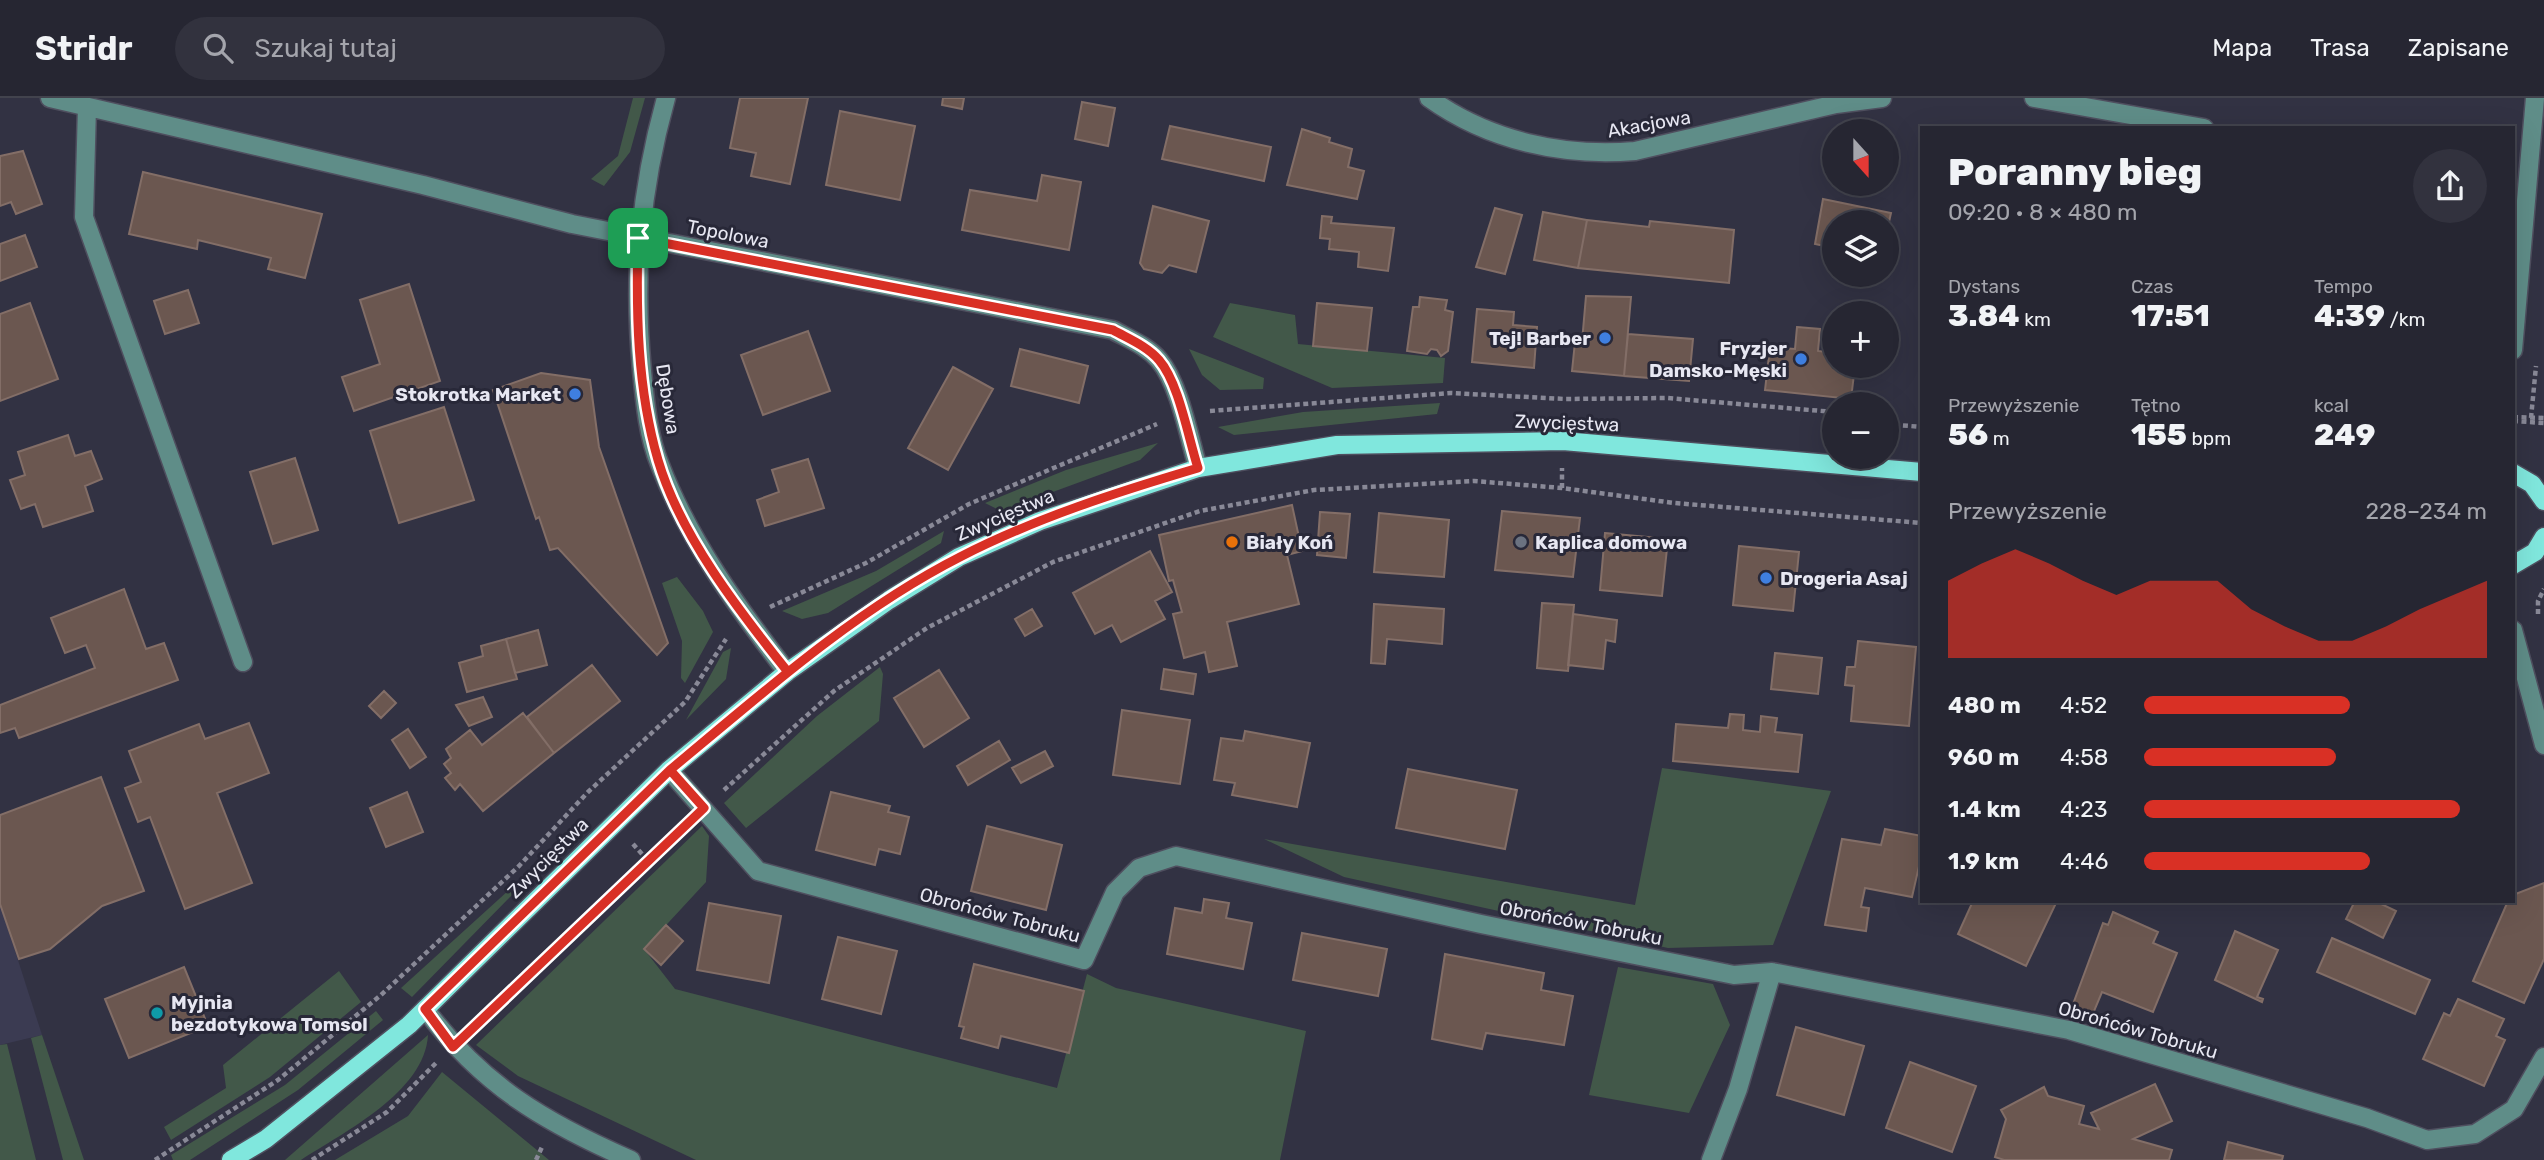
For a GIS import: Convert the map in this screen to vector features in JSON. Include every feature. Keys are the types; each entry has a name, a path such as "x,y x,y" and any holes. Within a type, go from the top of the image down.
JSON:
{"main road":[{"name":"Zwycięstwa","path":"232,1160 266,1139 425,1009 670,770 788,672 889,600 959,557 1040,521 1198,468 1337,444 1563,441 1920,472"},
{"path":"2515,474 2532,484 2544,501"},
{"path":"2515,564 2535,552 2544,537"}],"street":[{"name":"Topolowa","path":"50,98 638,238 1113,330 1145,347 1159,360 1170,378 1198,468"},
{"name":"Dębowa","path":"666,98 648,168 638,238 636,313 645,399 659,463 684,522 748,622 788,672"},
{"name":"Akacjowa","path":"1429,98 1455,116 1487,131 1542,147 1606,153 1635,151 1836,104 1882,98"},
{"path":"2034,98 2193,126"},
{"path":"2515,302 2520,183 2535,98"},
{"path":"86,107 84,217 243,662"},
{"path":"2515,637 2544,745"},
{"name":"Obrońców Tobruku","path":"670,770 758,871 1084,960 1115,892 1139,868 1176,856 1468,921 1734,975 1772,972 2069,1030 2367,1118 2427,1140 2475,1134 2514,1109 2544,1057"},
{"path":"1711,1160 1738,1089 1772,972"},
{"path":"425,1009 453,1047 505,1092 565,1131 631,1160"}],"path":[{"path":"155,1160 278,1080 381,995 519,866 588,792 685,702 724,640 777,602 866,564 969,504 1160,422 1215,410 1451,393 1565,399 1667,398 1822,411"},
{"path":"2515,419 2544,420"},
{"path":"1899,425 1920,427"},
{"path":"312,1160 387,1112 704,808 834,691 927,628 1053,562 1200,511 1314,490 1474,481 1562,488 1674,503 1920,523"}],"shaded area":[{"path":"0,904 42,1035 0,1045"}],"green space":[{"path":"633,98 645,98 630,152 604,186 591,179 618,156"},
{"path":"1230,303 1295,315 1298,344 1445,358 1443,383 1332,388 1213,337"},
{"path":"1189,349 1264,378 1263,389 1220,390 1202,375"},
{"path":"1440,403 1437,414 1234,435 1218,427 1303,412"},
{"path":"1158,443 1140,460 1001,511 985,503 1066,470"},
{"path":"944,531 941,543 828,613 802,619 782,611 876,571"},
{"path":"677,577 703,611 713,632 685,683 681,678 682,641 662,583"},
{"path":"731,648 726,679 686,720 723,652"},
{"path":"880,667 883,674 879,721 746,828 724,803 817,716"},
{"path":"1662,768 1831,791 1773,945 1668,948 1344,877 1264,839 1635,905"},
{"path":"702,826 709,836 706,882 644,949 675,989 1057,1088 1087,974 1116,988 1306,1031 1280,1160 696,1160 518,1076 476,1045"},
{"path":"509,890 514,893 412,997 401,988"},
{"path":"1618,967 1713,984 1730,1025 1689,1113 1589,1095"},
{"path":"339,971 361,1002 270,1077 171,1140 164,1127 226,1088 223,1065"},
{"path":"376,1011 383,1020 298,1090 190,1160 173,1160 171,1155 285,1085"},
{"path":"42,1035 84,1160 63,1160 31,1038"},
{"path":"428,1035 423,1056 413,1075 380,1108 301,1160 285,1160"},
{"path":"7,1044 36,1160 0,1160 0,1045"},
{"path":"442,1072 549,1160 335,1160 408,1116"}],"building":[{"path":"740,98 808,98 790,184 751,176 756,153 730,148"},
{"path":"943,98 964,98 962,109 942,105"},
{"path":"1082,102 1115,108 1108,146 1075,139"},
{"path":"840,111 915,126 900,200 826,185"},
{"path":"1170,126 1271,147 1264,181 1162,159"},
{"path":"1302,129 1352,149 1348,167 1364,171 1357,199 1287,185"},
{"path":"23,151 42,204 16,214 11,202 0,206 0,156"},
{"path":"143,172 322,214 305,278 268,269 271,258 198,240 197,249 129,234"},
{"path":"1042,175 1081,182 1069,250 962,230 970,190 1037,201"},
{"path":"1823,199 1876,210 1822,210 1822,245 1815,244"},
{"path":"1153,206 1209,221 1196,272 1169,265 1162,273 1144,269 1140,263"},
{"path":"1495,208 1522,215 1505,274 1476,267"},
{"path":"1543,212 1587,220 1578,268 1534,260"},
{"path":"1322,216 1332,217 1331,223 1394,228 1388,271 1358,267 1359,252 1329,249 1330,239 1320,238"},
{"path":"1587,220 1649,227 1650,221 1734,230 1729,283 1578,268"},
{"path":"25,235 37,267 0,281 0,244"},
{"path":"409,284 440,381 354,411 342,377 380,364 360,300"},
{"path":"188,290 199,323 165,334 154,301"},
{"name":"Tej! Barber","path":"1586,296 1631,297 1624,376 1572,371 1575,342 1582,342"},
{"path":"1420,297 1447,300 1445,310 1453,312 1448,351 1441,356 1437,350 1431,349 1427,354 1407,351 1413,307 1419,307"},
{"path":"30,303 58,379 0,401 0,314"},
{"path":"1317,303 1372,308 1367,351 1313,346"},
{"path":"1477,309 1514,312 1513,325 1537,327 1534,368 1472,362"},
{"name":"Fryzjer Damsko-Męski","path":"1797,327 1820,329 1818,351 1822,352 1822,378 1854,378 1852,392 1822,392 1822,396 1765,390 1770,347 1795,349"},
{"path":"808,331 830,391 763,415 741,355"},
{"path":"1628,334 1693,339 1689,381 1624,376"},
{"path":"1020,349 1088,366 1079,403 1011,386"},
{"path":"953,367 993,389 948,470 908,448"},
{"path":"541,373 590,380 599,447 668,643 657,655 558,548 550,550 539,517 536,519 493,390"},
{"path":"444,407 474,500 399,523 370,431"},
{"path":"68,435 75,456 91,451 102,479 85,486 93,511 43,527 35,504 21,509 10,480 25,475 18,452"},
{"path":"295,458 318,530 273,544 250,472"},
{"path":"808,459 824,508 765,526 757,500 779,492 772,470"},
{"path":"1292,505 1302,551 1287,555 1299,604 1227,622 1237,666 1209,672 1205,652 1184,658 1173,614 1182,612 1173,580 1169,581 1159,535"},
{"path":"1502,511 1580,518 1573,577 1495,570"},
{"path":"1320,512 1350,514 1346,558 1317,555"},
{"path":"1379,513 1449,520 1444,577 1374,572"},
{"path":"1605,533 1668,539 1662,596 1600,590"},
{"name":"Drogeria Asaj","path":"1739,546 1799,552 1793,611 1733,605"},
{"path":"1150,551 1172,592 1155,601 1165,619 1121,642 1112,625 1095,634 1073,593"},
{"path":"124,589 146,649 164,643 178,680 19,738 15,728 0,733 0,705 95,668 86,645 65,653 51,618"},
{"path":"1542,603 1574,605 1568,671 1537,668"},
{"path":"1374,604 1444,609 1442,644 1387,639 1385,664 1371,663"},
{"path":"1032,609 1042,626 1025,636 1015,619"},
{"path":"1573,614 1617,620 1615,642 1606,640 1603,669 1568,665"},
{"path":"538,630 547,665 515,673 506,639"},
{"path":"506,639 517,679 467,692 459,663 483,656 481,646"},
{"path":"1858,641 1916,647 1909,726 1851,721 1854,686 1845,685 1847,667 1855,667"},
{"path":"1775,653 1822,658 1818,694 1771,689"},
{"path":"592,665 620,701 554,753 527,717"},
{"path":"1164,669 1196,674 1193,694 1161,689"},
{"path":"939,670 969,718 924,747 894,698"},
{"path":"384,691 396,703 381,718 369,706"},
{"path":"483,697 492,717 469,726 456,705"},
{"path":"1122,710 1190,720 1180,784 1113,775"},
{"path":"523,713 554,753 483,811 460,784 455,790 445,778 451,773 444,764 451,758 446,749 470,730 482,745"},
{"path":"1730,714 1744,715 1743,730 1760,732 1761,716 1777,718 1775,732 1802,735 1798,772 1673,761 1676,724 1728,728"},
{"path":"249,723 269,773 217,793 252,883 185,909 150,817 138,822 125,788 141,782 129,751 199,724 205,739"},
{"path":"408,729 426,757 410,768 392,740"},
{"path":"1245,731 1310,743 1297,807 1232,795 1235,783 1214,780 1221,738 1243,741"},
{"path":"999,741 1010,760 968,785 957,766"},
{"path":"1045,751 1053,766 1021,783 1012,768"},
{"path":"1408,769 1517,790 1505,849 1396,828"},
{"path":"101,777 144,891 102,906 50,949 19,959 0,904 0,815"},
{"path":"407,792 423,832 386,847 370,808"},
{"path":"831,792 890,806 888,812 909,817 900,854 879,849 875,865 816,850"},
{"path":"987,826 1062,845 1046,910 971,891"},
{"path":"1885,829 1920,836 1920,862 1912,897 1865,888 1861,907 1869,908 1866,931 1825,925 1842,839 1881,845"},
{"path":"2544,883 2544,959 2524,1003 2473,981 2507,903 2515,903 2515,894"},
{"path":"1204,899 1229,903 1226,918 1252,923 1243,969 1167,954 1175,908 1202,913"},
{"path":"709,903 781,916 769,983 697,970"},
{"path":"1972,903 2056,903 2026,966 1958,934"},
{"path":"2354,903 2379,903 2396,911 2383,938 2346,919"},
{"path":"2113,912 2158,932 2153,943 2177,953 2153,1012 2102,992 2092,1016 2072,1007 2103,923 2108,925"},
{"path":"666,925 683,941 661,965 644,949"},
{"path":"2235,931 2278,950 2257,997 2263,999 2262,1002 2215,980"},
{"path":"1302,933 1387,949 1378,996 1293,980"},
{"path":"838,937 897,951 881,1014 822,999"},
{"path":"2332,938 2430,980 2415,1014 2317,972"},
{"path":"1445,954 1544,973 1541,990 1573,996 1564,1045 1486,1033 1482,1049 1432,1039"},
{"path":"974,964 1084,991 1069,1053 1001,1036 998,1048 961,1038 964,1027 959,1026"},
{"name":"Myjnia bezdotykowa Tomsol","path":"184,967 208,1026 129,1058 105,999"},
{"path":"2458,999 2504,1019 2496,1036 2505,1040 2484,1086 2423,1059 2444,1013 2450,1016"},
{"path":"1796,1027 1864,1046 1844,1115 1777,1095"},
{"path":"1910,1062 1976,1086 1952,1152 1886,1128"},
{"path":"2155,1084 2172,1121 2133,1139 2172,1150 2169,1160 2004,1160 1995,1157 2006,1119 2001,1110 2044,1087 2048,1096 2084,1106 2079,1124 2099,1129 2091,1113"},
{"path":"2228,1142 2283,1156 2282,1160 2224,1160"}],"place":[{"name":"Tej! Barber","path":"1605,338"},
{"name":"Fryzjer Damsko-Męski","path":"1801,359"},
{"name":"Stokrotka Market","path":"575,394"},
{"name":"Biały Koń","path":"1232,542"},
{"name":"Kaplica domowa","path":"1521,542"},
{"name":"Drogeria Asaj","path":"1766,578"},
{"name":"Myjnia bezdotykowa Tomsol","path":"157,1013"}],"route":[{"path":"638,238 636,313 645,399 659,463 684,522 748,622 788,672 729,721 670,770 425,1009 453,1047 704,808 670,770 729,721 788,672 889,600 959,557 1040,521 1127,489 1198,468 1170,378 1159,360 1145,347 1113,330 638,238"}]}
